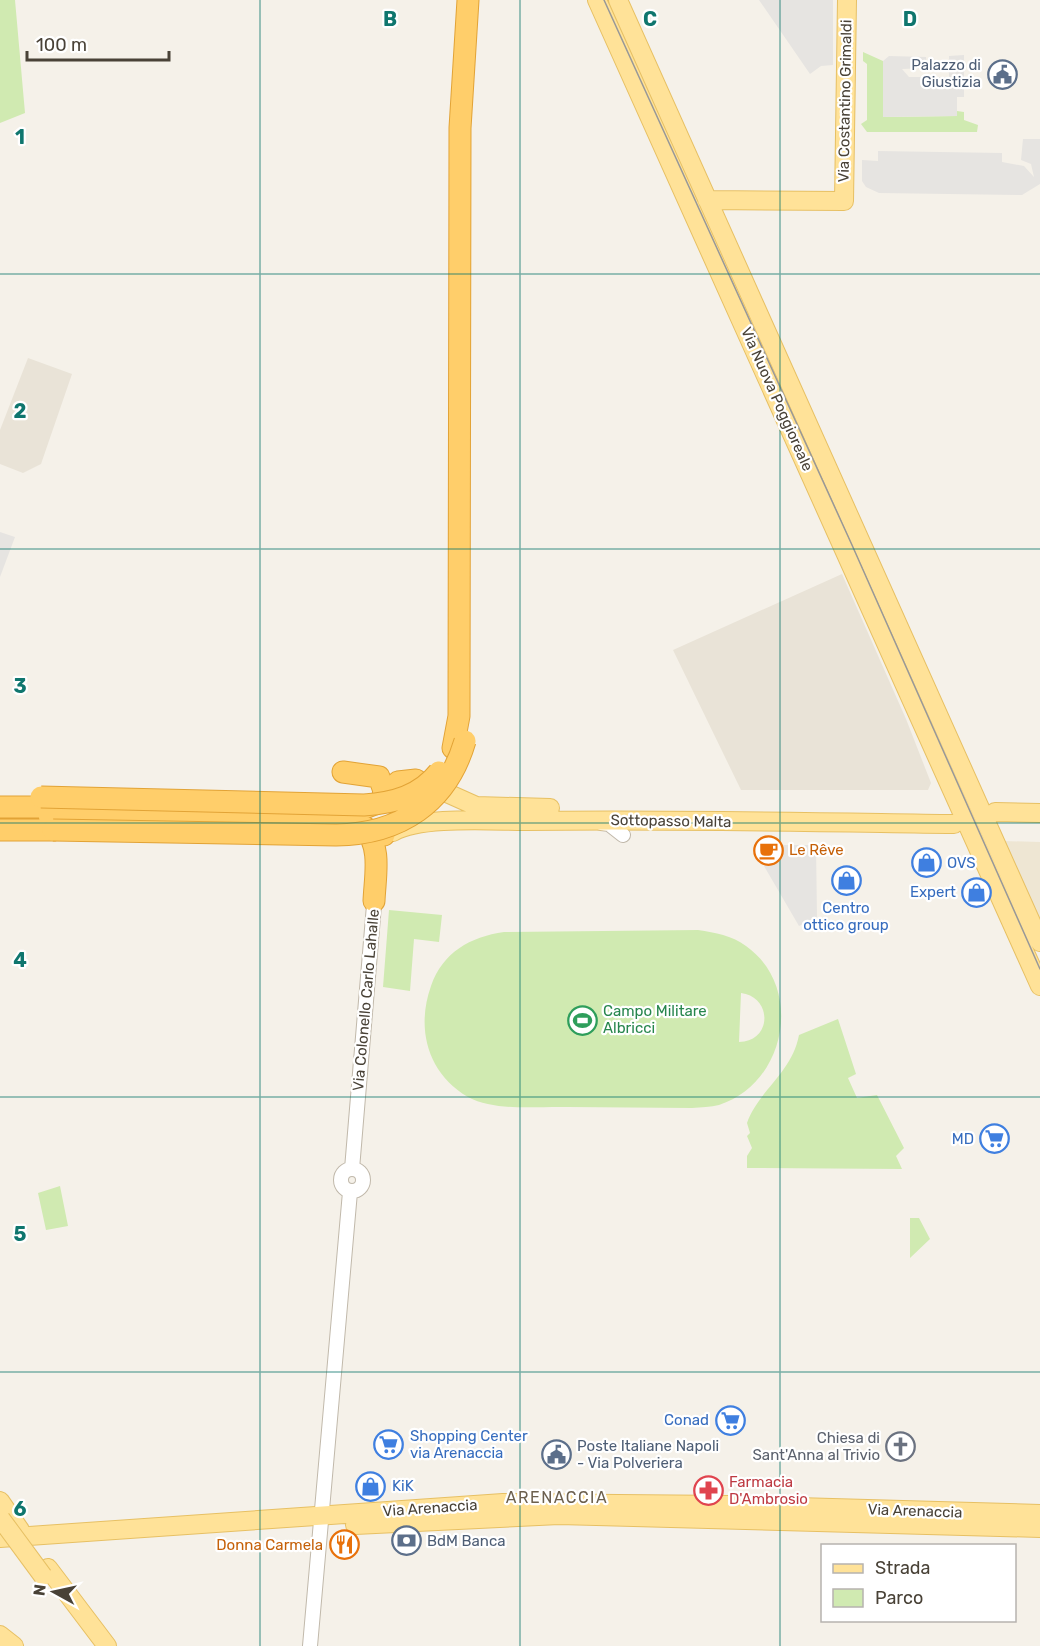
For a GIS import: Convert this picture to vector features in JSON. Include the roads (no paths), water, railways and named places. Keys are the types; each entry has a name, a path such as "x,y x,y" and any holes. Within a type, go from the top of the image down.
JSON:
{"highway":[{"path":"0,796 376,805 409,796 431,781 443,766 456,738 459,716 460,128 468,0"},
{"path":"0,830 364,833 394,825 411,816 434,797 449,777 462,753 469,718 472,425 471,127 478,0"},
{"path":"343,772 379,777 384,791 382,800"},
{"path":"0,816 295,811 365,807 382,800 398,782 416,780"},
{"path":"0,807 295,811 354,819 373,833 390,835"},
{"path":"364,827 372,838 376,853 374,901"}],"main road":[{"name":"Via Nuova Poggioreale","path":"597,0 699,205"},
{"name":"Via Nuova Poggioreale","path":"618,0 699,205 958,808 990,828"},
{"name":"Via Costantino Grimaldi","path":"699,205 844,201 847,0"},
{"name":"Sottopasso Malta","path":"416,780 477,806 493,808 958,808"},
{"name":"Sottopasso Malta","path":"390,835 417,824 958,808"},
{"path":"990,828 1040,813"},
{"path":"990,828 1040,825"},
{"path":"990,828 1040,942"},
{"path":"990,828 1040,986"},
{"name":"Via Arenaccia","path":"0,1549 560,1502 1040,1514"},
{"path":"0,1513 20,1530 93,1646"},
{"path":"0,1513 107,1646"},
{"name":"Via Arenaccia","path":"0,1538 322,1521 559,1515 1040,1528"},
{"path":"0,1635 8,1646"},
{"path":"0,1635 14,1646"}],"street":[{"path":"581,820 609,824 623,835"},
{"name":"Via Colonello Carlo Lahalle","path":"322,1521 350,1192 342,1186 340,1179 345,1171 352,1169 374,901 383,846 390,835"},
{"path":"310,1646 322,1521"}],"tram line":[{"path":"604,0 852,545 1040,969"}],"place":[{"name":"Palazzo di Giustizia","path":"1002,74"},
{"name":"Le Rêve","path":"768,850"},
{"name":"OVS","path":"926,863"},
{"name":"Centro ottico group","path":"846,881"},
{"name":"Expert","path":"977,892"},
{"name":"Campo Militare Albricci","path":"582,1020"},
{"name":"MD","path":"995,1139"},
{"name":"Conad","path":"730,1420"},
{"name":"Shopping Center via Arenaccia","path":"389,1445"},
{"name":"Chiesa di Sant'Anna al Trivio","path":"901,1447"},
{"name":"Poste Italiane Napoli - Via Polveriera","path":"556,1455"},
{"name":"KiK","path":"371,1486"},
{"name":"Farmacia D'Ambrosio","path":"708,1491"},
{"name":"BdM Banca","path":"406,1541"},
{"name":"Donna Carmela","path":"344,1545"}],"district":[{"name":"ARENACCIA","path":"557,1497"}]}
